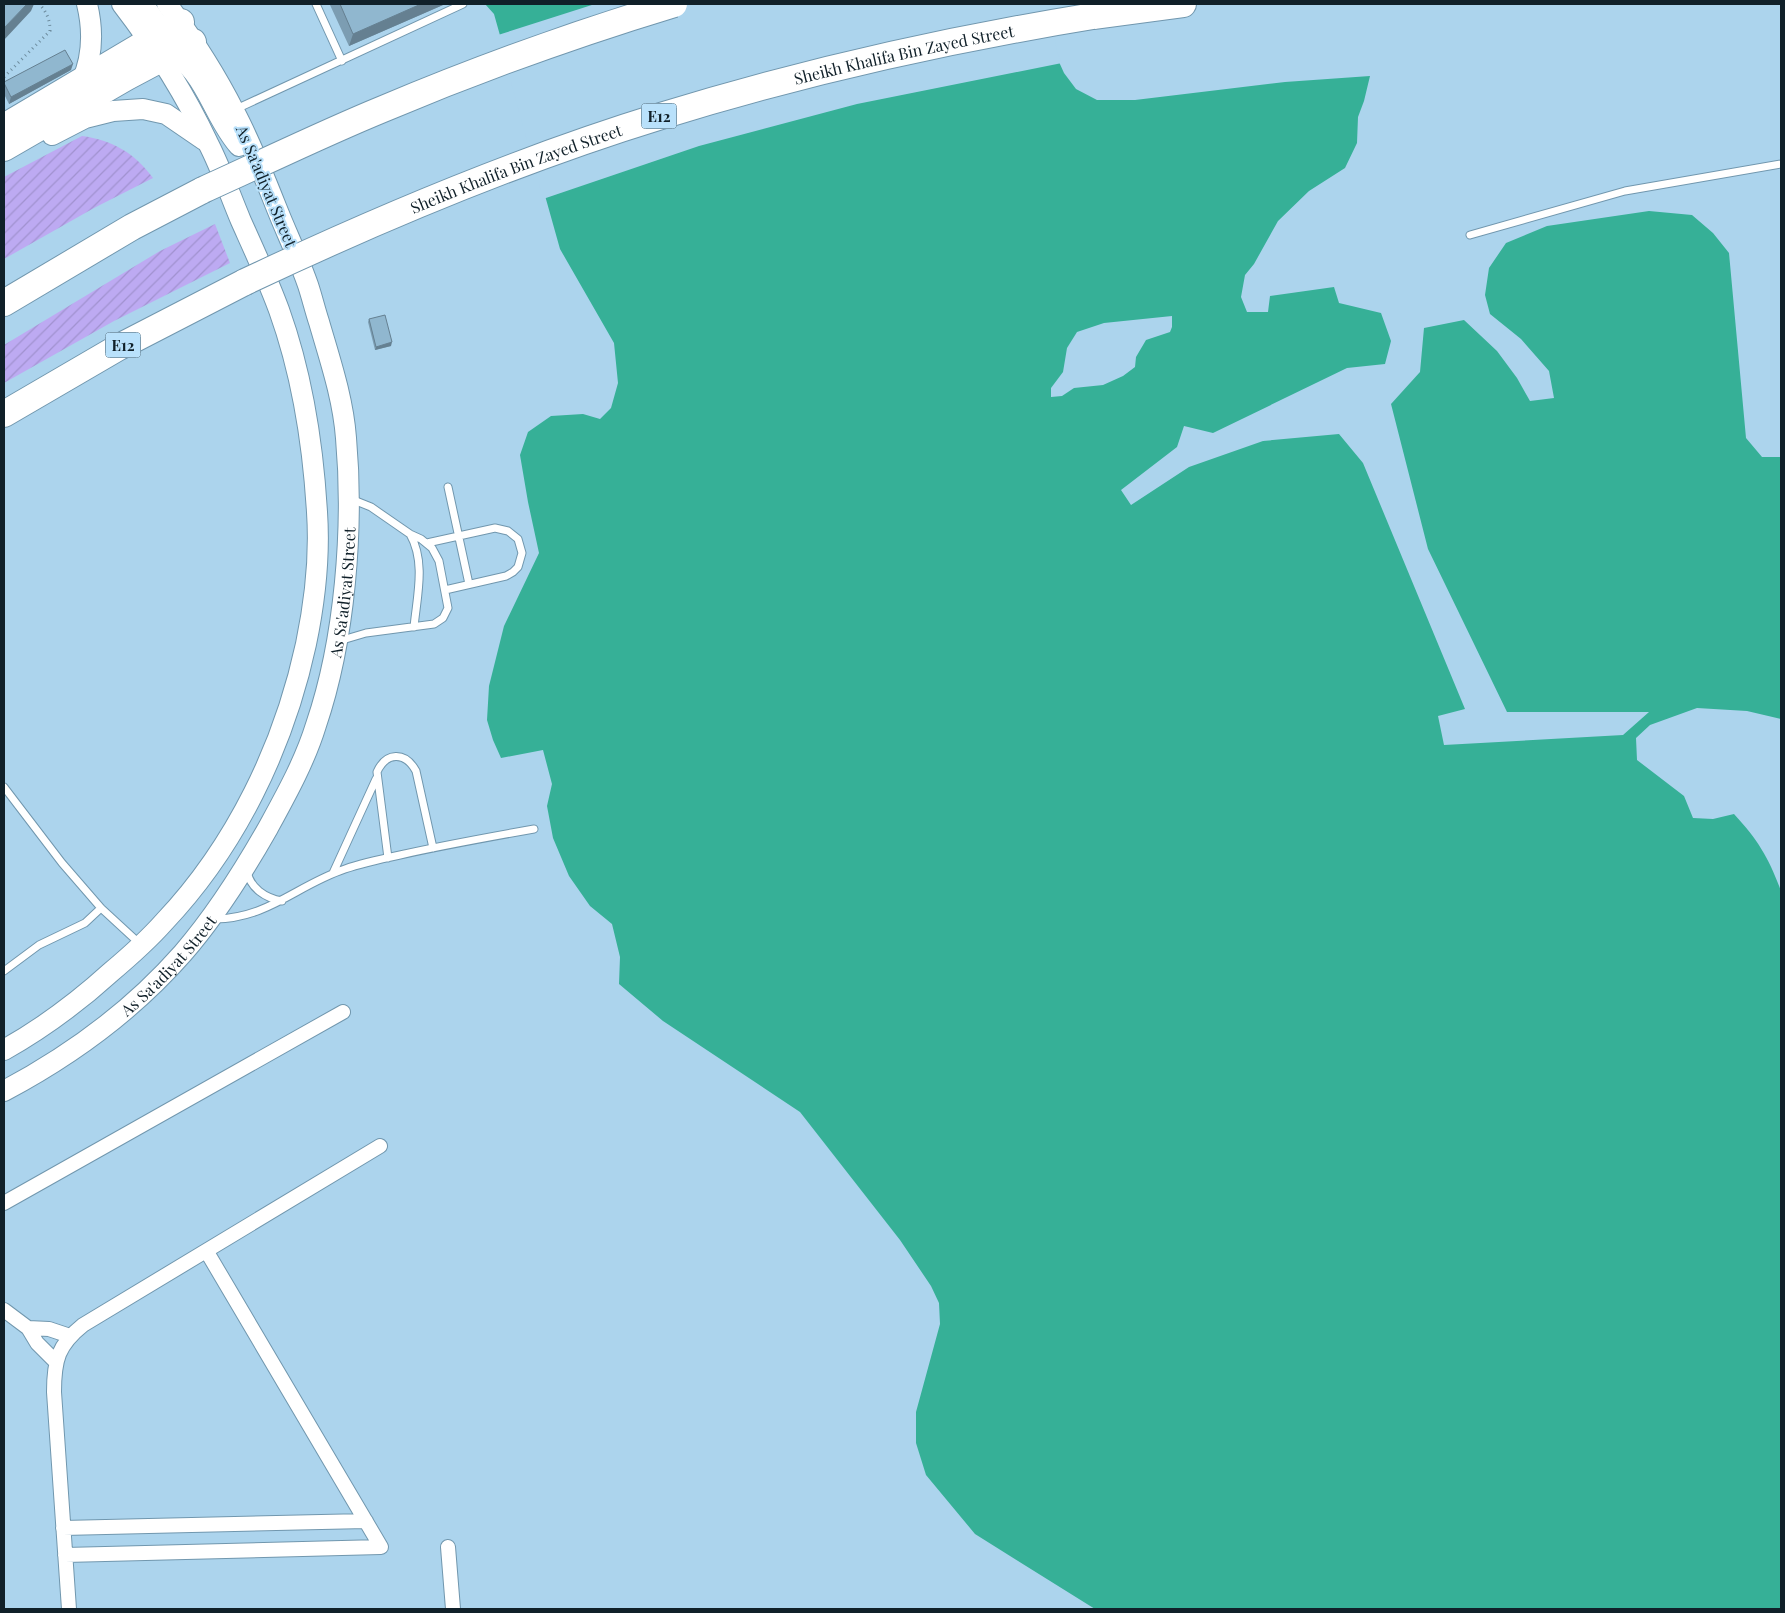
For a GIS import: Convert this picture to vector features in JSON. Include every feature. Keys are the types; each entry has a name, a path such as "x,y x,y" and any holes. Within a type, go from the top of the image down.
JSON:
{"highway":[{"path":"4,303 124,232 203,190 339,128 442,85 564,39 674,4"},
{"name":"Sheikh Khalifa Bin Zayed Street","path":"4,414 119,347 245,282 372,223 449,191 659,116 802,75 874,58 992,33 1093,16 1183,4"},
{"path":"4,127 82,81 169,36"},
{"path":"4,148 169,36"}],"street":[{"path":"82,81 86,72 91,39 87,4"},
{"name":"As Sa'adiyat Street","path":"4,1092 28,1079 104,1027 158,979 184,952 210,919 247,865 294,779 315,729 331,672 347,557 350,498 344,420 329,353 308,285 255,154 234,110 169,36 122,4"},
{"path":"143,4 169,36 198,78 238,146 245,151 255,154"},
{"name":"As Sa'adiyat Street","path":"4,1050 39,1029 80,999 142,945 171,914 212,862 247,806 261,779 294,690 308,632 316,573 317,513 312,454 294,362 279,310 208,143 179,89 169,36"},
{"path":"4,160 84,118 128,109 143,109 166,114 176,119 208,143"},
{"path":"4,1203 343,1012"},
{"path":"69,1609 54,1392 55,1361 61,1348 70,1336 83,1325 380,1146"},
{"path":"65,1555 381,1547 207,1252"},
{"path":"4,1310 28,1328 37,1343 55,1361"},
{"path":"28,1328 49,1329 70,1336"},
{"path":"63,1528 366,1521"},
{"path":"448,1547 452,1609"}],"lane":[{"path":"316,4 342,61"},
{"path":"234,110 463,4"},
{"path":"1470,234 1625,191 1781,164"},
{"path":"448,487 469,584"},
{"path":"336,642 366,633 434,624 443,618 448,608 439,561 432,548 372,507 350,498"},
{"path":"427,543 502,528 514,534 521,546 521,560 513,572 506,576 445,590"},
{"path":"410,534 417,548 419,562 414,627"},
{"path":"333,873 376,779 380,764 386,759 400,756 407,759 416,771 434,848"},
{"path":"376,779 388,858"},
{"path":"4,787 62,863 102,908 142,945"},
{"path":"210,919 249,915 282,901 333,873 357,865 534,829"},
{"path":"247,865 248,874 256,888 264,896 282,901"},
{"path":"4,971 39,945 85,923 102,908"}],"path":[{"path":"4,77 50,31 47,13 39,4"}],"shaded area":[{"path":"485,4 1046,4 1055,53 1064,73 1076,89 1097,100 1135,100 1285,82 1370,76 1358,117 1357,143 1345,168 1309,191 1278,221 1254,264 1245,275 1241,297 1247,312 1268,312 1270,296 1334,287 1339,303 1381,313 1391,341 1385,364 1347,368 1213,433 1184,426 1177,447 1121,490 1131,505 1189,467 1263,441 1339,434 1363,463 1465,709 1438,716 1444,745 1623,735 1649,712 1507,712 1428,549 1391,404 1420,372 1424,328 1464,320 1497,351 1517,378 1530,401 1554,398 1549,371 1521,339 1490,314 1485,295 1489,268 1506,243 1547,226 1649,211 1692,215 1713,233 1729,253 1746,438 1762,457 1781,457 1781,719 1747,711 1697,708 1650,725 1636,738 1637,760 1684,796 1693,818 1713,819 1734,814 1750,832 1762,850 1781,891 1781,1609 1095,1609 975,1534 926,1475 916,1443 916,1412 940,1324 939,1303 931,1286 900,1240 800,1112 663,1021 619,984 620,957 612,924 590,906 569,876 553,838 547,806 552,784 543,750 501,758 487,720 489,686 504,626 539,553 520,455 528,432 551,416 583,414 600,419 611,408 618,383 614,343 560,249 494,14","holes":["1172,316 1170,332 1146,340 1136,357 1135,367 1123,376 1103,385 1074,388 1062,396 1051,397 1051,388 1063,372 1067,348 1077,332 1104,323"]},
{"path":"82,136 113,144 122,149 139,161 153,178 94,208 4,259 4,177"},
{"path":"215,224 230,263 114,321 4,383 4,345 160,251"}],"pier":[{"path":"595,4 1049,4 1057,52 1062,63 857,104 699,146 543,199 498,35"}],"building":[{"path":"4,4 27,4 4,28"},
{"path":"340,4 421,4 353,34"},
{"path":"65,50 73,64 11,97 4,82"},
{"path":"385,315 392,342 376,347 369,319"}]}
